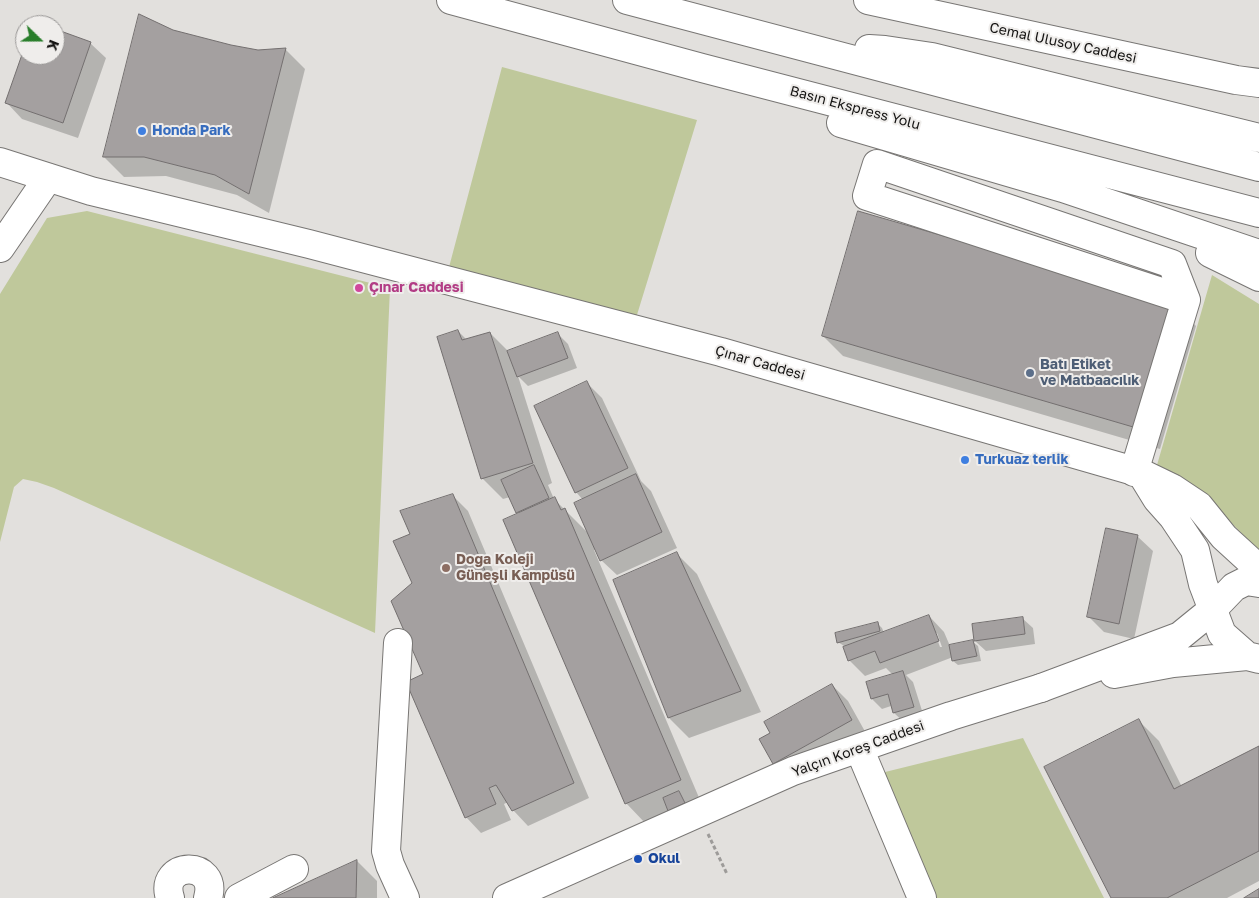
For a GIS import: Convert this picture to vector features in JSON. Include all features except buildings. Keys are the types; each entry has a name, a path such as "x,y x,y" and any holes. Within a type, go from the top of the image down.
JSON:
{"main road":[{"name":"Basın Ekspress Yolu","path":"451,0 702,68 1259,213"},
{"path":"627,0 1259,167"},
{"name":"Cemal Ulusoy Caddesi","path":"883,2 1226,78 1259,83"},
{"path":"807,47 884,50 932,57 1259,138"},
{"path":"702,68 741,92 1062,188 1259,254"},
{"name":"Çınar Caddesi","path":"0,162 91,191 309,244 721,352 1138,472 1172,488 1199,506 1224,537 1259,569"},
{"path":"1186,300 867,196 877,164 1172,264 1186,300 1138,472 1157,499 1173,517 1195,550 1203,584 1222,634 1253,658"},
{"path":"0,248 48,178"},
{"path":"1062,188 1187,242 1259,277"},
{"name":"Yalçın Koreş Caddesi","path":"506,898 557,888 699,813 793,772 951,716 1041,688 1180,636 1212,610 1234,587 1246,581 1259,583"},
{"path":"398,643 386,851 390,865 405,898"},
{"path":"1041,688 1173,663 1253,658"},
{"path":"859,748 922,898"},
{"path":"170,898 168,886 171,880 175,874 188,869 201,872 206,877 210,890 208,898"},
{"path":"239,898 294,869"}],"path":[{"path":"699,813 727,874"}],"green space":[{"path":"502,67 697,120 636,318 448,271"},
{"path":"87,211 390,288 375,633 37,482 23,479 14,487 0,542 0,294 47,218"},
{"path":"1212,275 1259,304 1259,551 1208,499 1157,465"},
{"path":"1023,738 1104,898 928,898 877,774"}],"place":[{"name":"Honda Park","path":"142,131"},
{"name":"Çınar Caddesi","path":"359,288"},
{"name":"Batı Etiket ve Matbaacılık","path":"1030,373"},
{"name":"Turkuaz terlik","path":"965,460"},
{"name":"Doğa Koleji Güneşli Kampüsü","path":"446,568"},
{"name":"Okul","path":"638,859"}]}
